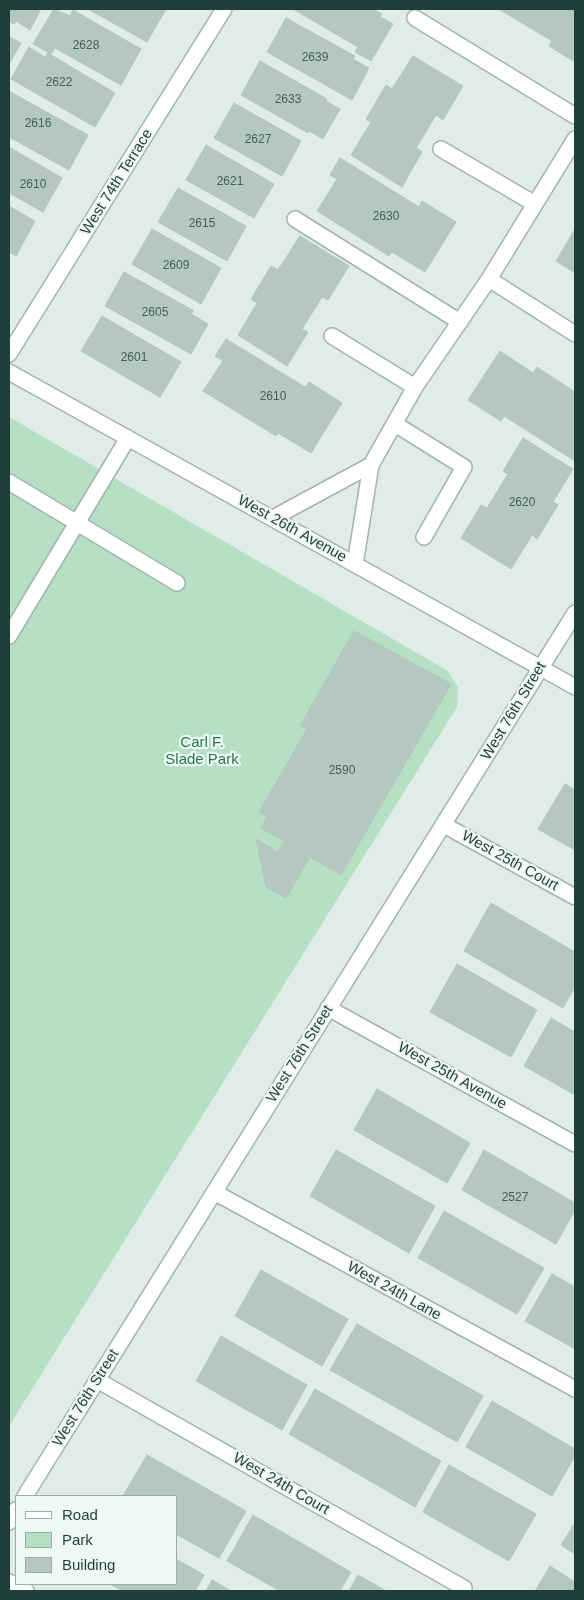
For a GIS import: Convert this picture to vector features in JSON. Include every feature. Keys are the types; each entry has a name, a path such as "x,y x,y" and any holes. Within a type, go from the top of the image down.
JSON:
{"street":[{"name":"West 74th Terrace","path":"9,354 224,9"},
{"path":"415,18 575,116"},
{"path":"355,564 371,465 416,387 573,148"},
{"path":"441,149 535,204"},
{"path":"295,219 460,322"},
{"path":"489,278 575,334"},
{"path":"332,336 416,387"},
{"name":"West 26th Avenue","path":"9,372 575,687"},
{"path":"395,424 464,467 424,538"},
{"path":"9,636 128,438"},
{"path":"273,518 371,465"},
{"path":"9,482 177,583"},
{"name":"West 76th Street","path":"26,1495 575,613"},
{"name":"West 25th Court","path":"444,826 575,897"},
{"name":"West 25th Avenue","path":"328,1008 575,1144"},
{"name":"West 24th Lane","path":"214,1192 575,1389"},
{"name":"West 24th Court","path":"97,1380 464,1588"},
{"path":"9,1582 26,1591"}],"green space":[{"name":"Carl F. Slade Park","path":"9,417 448,671 458,687 457,707 9,1426"}],"building":[{"path":"9,9 41,9 30,30 16,21 14,24 9,21"},
{"path":"54,9 70,16 73,10 141,49 121,85 55,48 51,54 33,44"},
{"path":"88,9 166,9 147,42"},
{"path":"293,9 373,9 382,14 380,17 393,24 371,61 355,52 358,47"},
{"path":"499,9 575,9 575,62 549,46 552,41"},
{"path":"286,18 355,56 353,59 369,68 352,100 267,52"},
{"path":"9,37 21,43 9,64"},
{"path":"29,47 45,57 48,53 115,93 95,127 11,79"},
{"path":"413,56 463,86 443,120 436,115 416,148 422,152 402,187 351,155 371,122 366,119 386,85 392,89"},
{"path":"260,61 327,99 326,101 340,109 323,139 309,131 308,133 241,95"},
{"path":"9,91 88,135 69,170 9,137"},
{"path":"234,103 301,141 282,176 214,138"},
{"path":"206,145 274,184 254,218 186,180"},
{"path":"9,147 62,178 43,212 9,193"},
{"path":"340,158 419,207 422,201 456,222 425,272 392,252 389,256 317,211 337,179 330,175"},
{"path":"178,188 246,226 227,261 158,222"},
{"path":"9,206 35,221 16,256 9,252"},
{"path":"152,229 221,268 201,304 132,264"},
{"path":"575,229 575,273 556,261"},
{"path":"300,236 349,266 328,300 322,297 302,329 308,332 287,366 238,335 257,303 251,299 271,266 278,270"},
{"path":"124,272 194,311 191,314 208,324 191,354 105,306"},
{"path":"102,316 181,362 160,397 81,351"},
{"path":"226,339 305,387 309,382 342,403 311,453 278,433 276,436 203,391 223,361 215,356"},
{"path":"500,351 533,373 537,367 575,392 575,461 504,416 501,421 468,400"},
{"path":"523,438 573,469 553,502 558,505 537,539 532,535 511,569 461,538 481,505 487,508 508,474 503,471"},
{"path":"354,631 451,684 341,875 310,857 286,898 266,887 256,839 278,852 284,841 261,828 267,816 259,812 307,729 300,726"},
{"path":"565,784 575,790 575,850 538,829"},
{"path":"491,903 575,952 575,987 563,1008 464,951"},
{"path":"457,964 537,1010 511,1057 430,1012"},
{"path":"551,1018 575,1032 575,1095 524,1066"},
{"path":"377,1089 470,1143 447,1183 354,1130"},
{"path":"336,1150 435,1206 409,1253 310,1196"},
{"path":"484,1150 575,1203 575,1210 556,1244 462,1190"},
{"path":"444,1211 544,1268 517,1314 418,1258"},
{"path":"261,1270 348,1319 322,1366 235,1316"},
{"path":"552,1274 575,1287 575,1349 525,1321"},
{"path":"357,1324 483,1396 457,1442 330,1370"},
{"path":"221,1336 307,1385 282,1430 196,1381"},
{"path":"315,1389 441,1461 415,1507 289,1434"},
{"path":"492,1401 575,1449 575,1456 552,1496 466,1447"},
{"path":"147,1455 246,1511 219,1558 178,1535 178,1495 124,1495"},
{"path":"449,1465 536,1514 509,1561 423,1512"},
{"path":"253,1515 351,1572 340,1591 280,1591 227,1561"},
{"path":"575,1523 575,1554 561,1545"},
{"path":"178,1560 204,1575 195,1591 123,1591 112,1585 178,1585"},
{"path":"550,1566 575,1582 575,1591 535,1591"},
{"path":"358,1575 386,1591 349,1591"},
{"path":"212,1580 231,1591 206,1591"}]}
